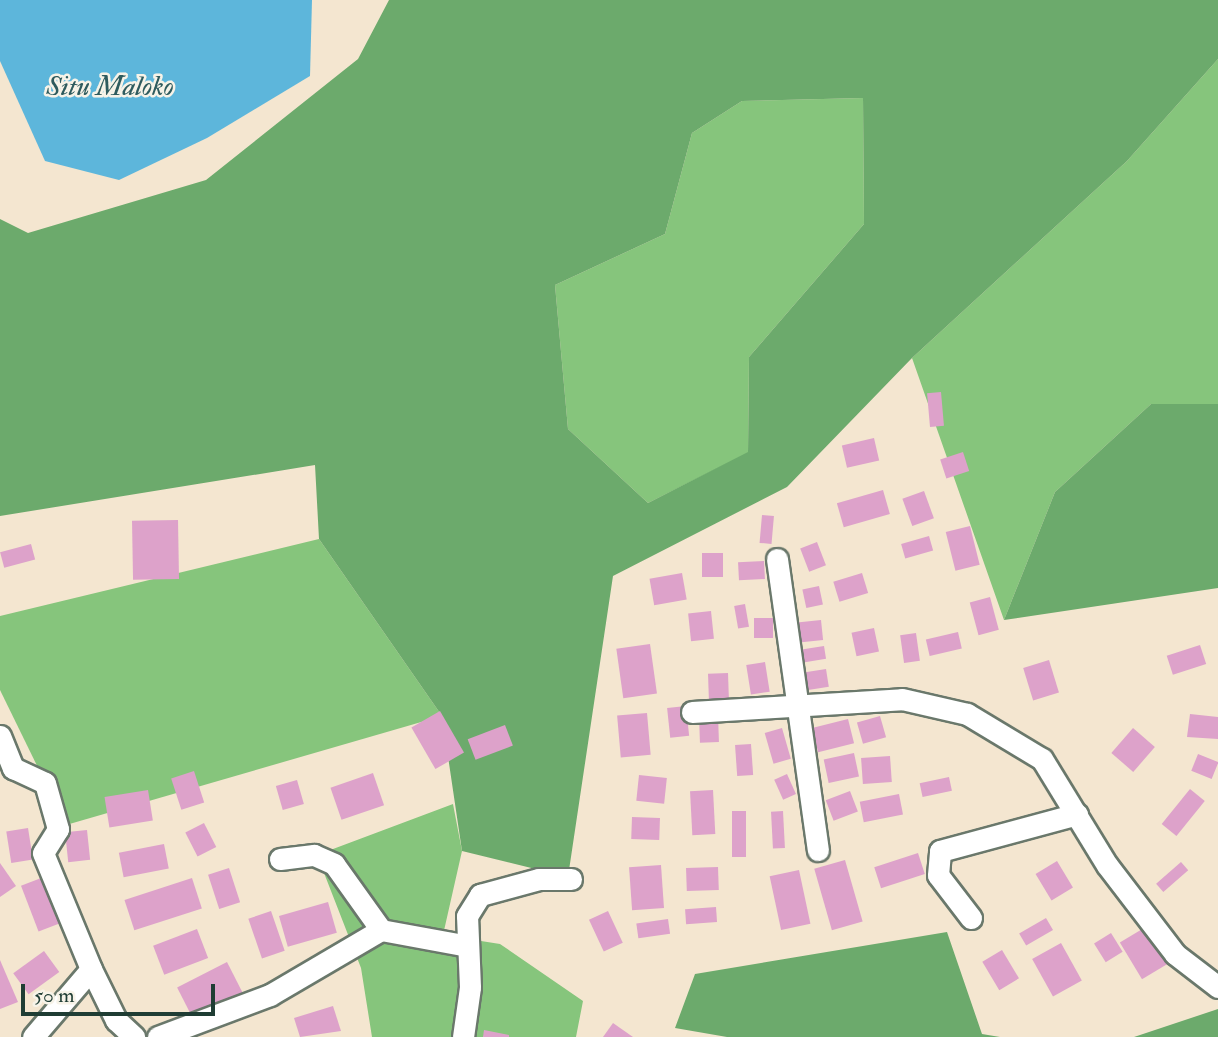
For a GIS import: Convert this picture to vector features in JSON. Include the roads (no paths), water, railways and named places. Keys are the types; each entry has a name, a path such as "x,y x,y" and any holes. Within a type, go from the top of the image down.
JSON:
{"street":[{"path":"777,559 801,706 818,850"},
{"path":"692,712 902,699 967,714 1042,759 1175,954 1218,986"},
{"path":"0,736 13,768 45,783 58,829 43,853 90,969 116,1020 134,1037"},
{"path":"971,918 937,875 940,851 1077,814"},
{"path":"280,859 314,855 334,864 381,930"},
{"path":"463,1037 467,916 480,895 539,879 571,880"},
{"path":"158,1037 270,995 381,930 468,946"},
{"path":"33,1037 90,969"}],"water":[{"name":"Situ Maloko","path":"0,0 312,0 310,76 207,138 119,180 45,161 0,61"}]}
